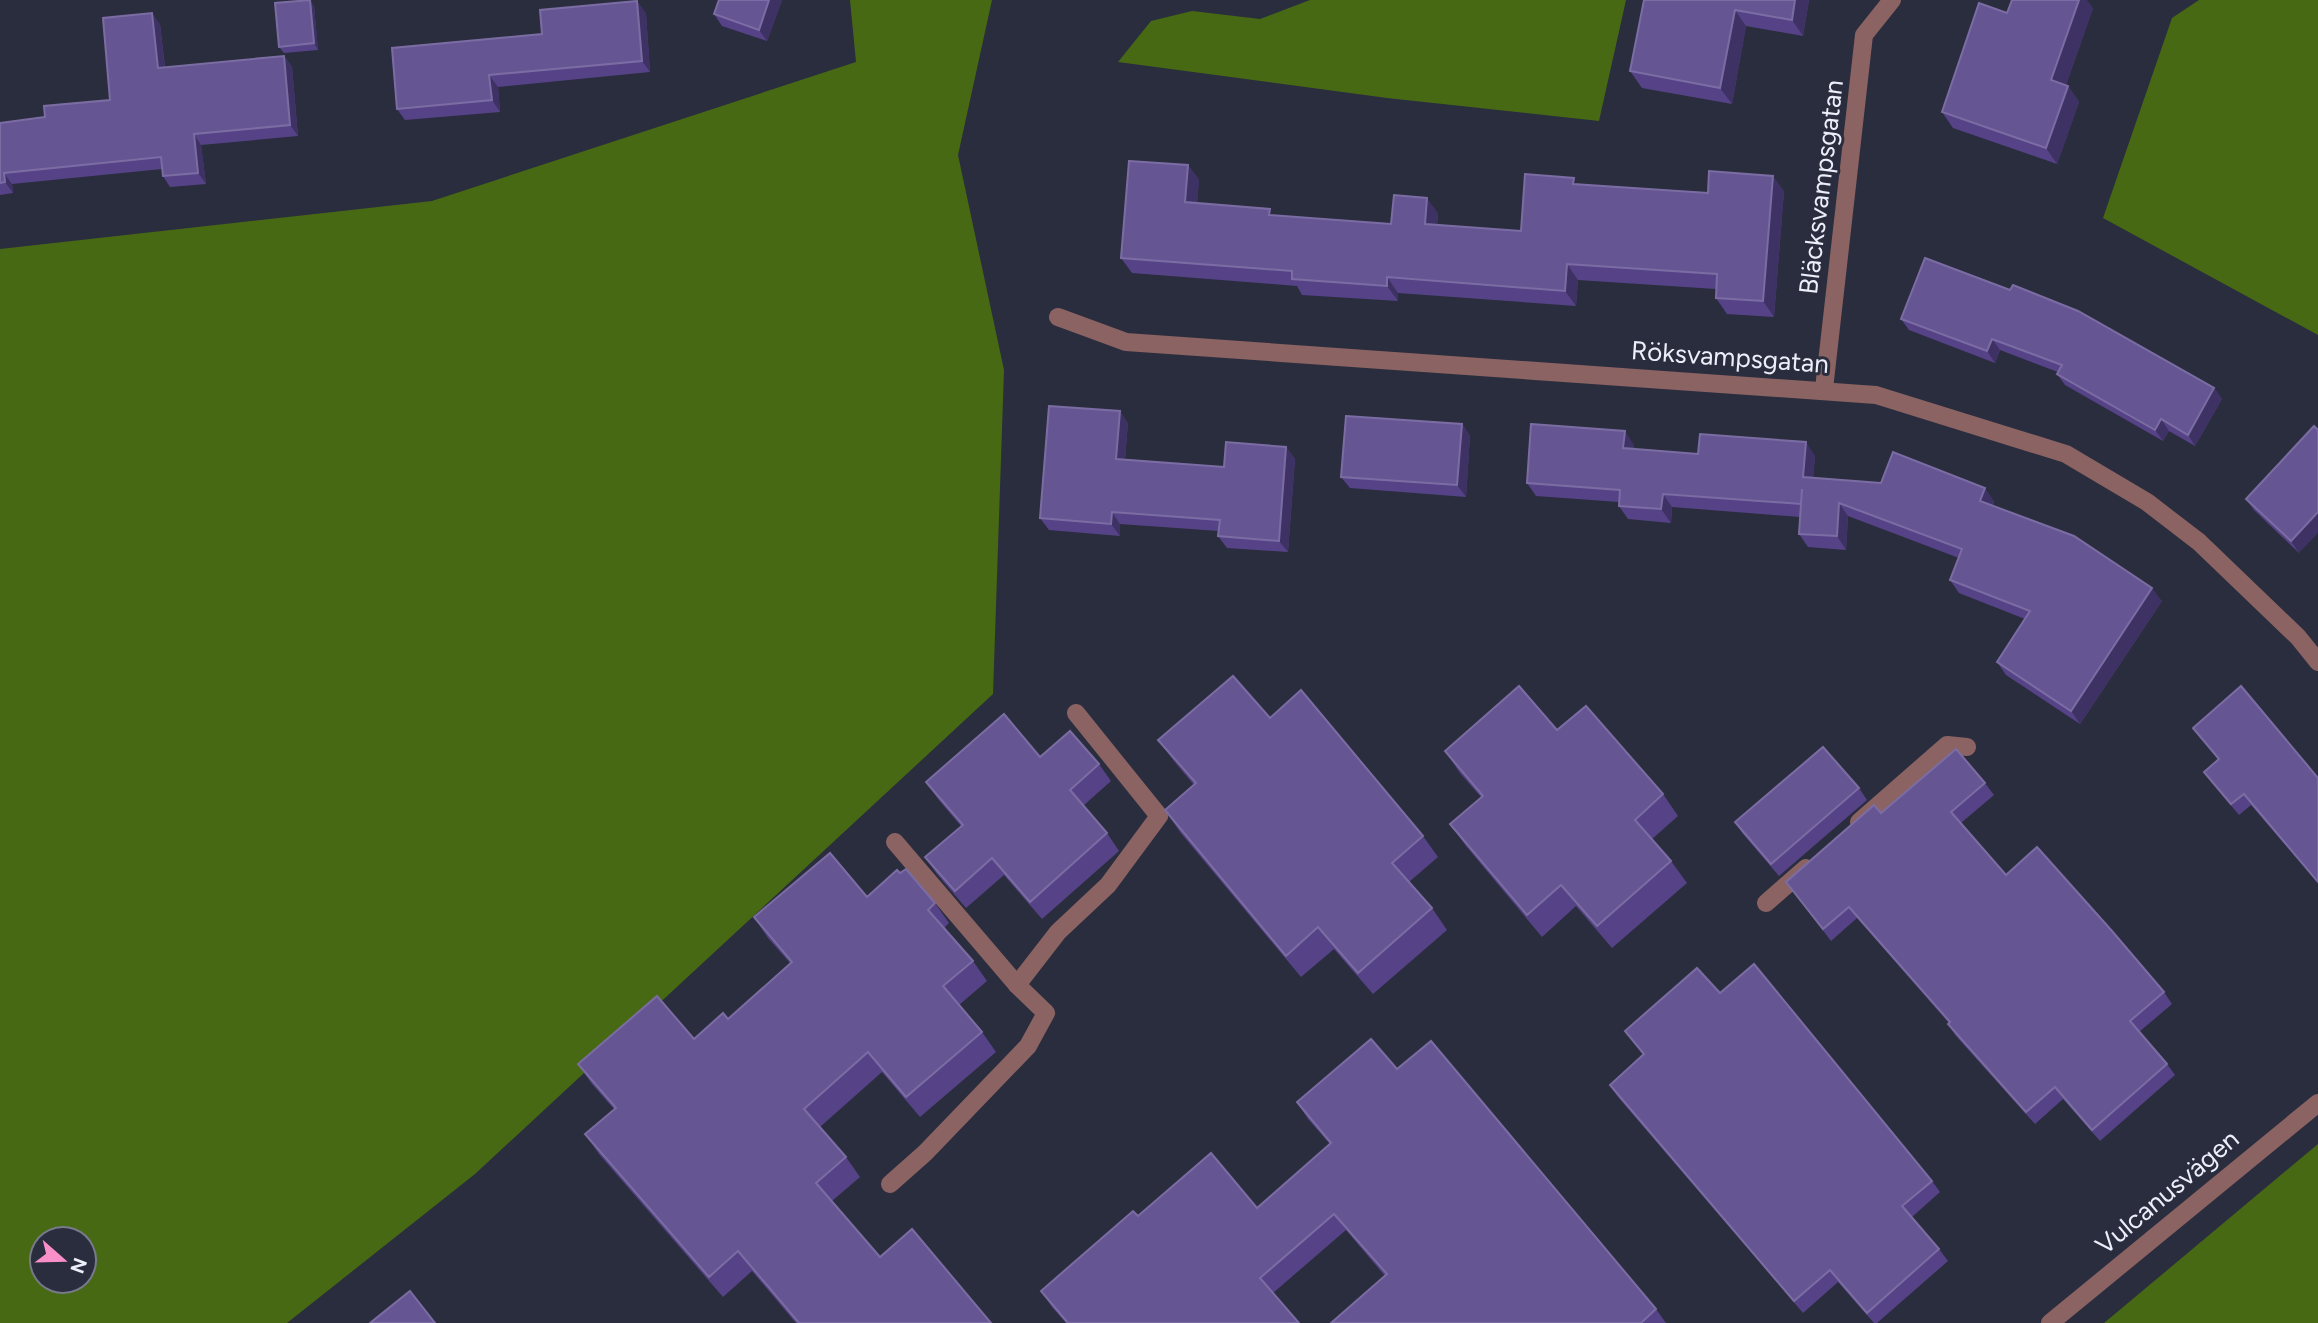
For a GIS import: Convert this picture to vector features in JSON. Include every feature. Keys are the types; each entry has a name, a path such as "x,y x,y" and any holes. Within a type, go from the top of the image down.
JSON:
{"street":[{"name":"Bläcksvampsgatan","path":"1824,389 1864,35 1892,0"},
{"name":"Röksvampsgatan","path":"1058,317 1126,342 1824,389 1876,395 2066,454 2147,502 2199,542 2298,638 2318,662"},
{"path":"1017,985 1058,932 1108,885 1159,816 1076,713"},
{"path":"1847,833 1947,745 1968,747"},
{"path":"890,1184 925,1153 1028,1046 1046,1013 1017,985 895,842"},
{"path":"1766,903 1816,859"},
{"name":"Vulcanusvägen","path":"2050,1323 2318,1102"}],"green space":[{"path":"850,0 992,0 958,155 1004,370 993,694 475,1174 287,1323 0,1323 0,249 432,201 856,62"},
{"path":"1310,0 1626,0 1599,121 1387,98 1118,62 1151,21 1192,11 1260,19"},
{"path":"2199,0 2318,0 2318,335 2103,218 2172,18"},
{"path":"2318,1144 2318,1323 2104,1323 2122,1308"}],"building":[{"path":"310,0 314,43 279,47 275,3"},
{"path":"719,0 769,0 759,30 714,14"},
{"path":"1644,0 1795,0 1792,20 1735,10 1720,88 1630,71"},
{"path":"2012,0 2079,0 2051,80 2068,86 2046,148 1942,112 1979,3 2007,13"},
{"path":"637,1 642,61 489,75 492,100 397,109 392,48 542,34 540,10"},
{"path":"152,13 158,68 284,56 290,125 194,134 198,173 163,176 161,157 4,173 5,182 0,183 0,123 45,117 44,106 110,100 103,18"},
{"path":"1129,161 1188,165 1185,202 1270,209 1269,215 1391,224 1394,195 1427,198 1425,224 1521,231 1525,174 1574,178 1573,184 1708,193 1709,171 1773,176 1763,301 1716,298 1717,274 1567,264 1565,291 1387,277 1387,286 1292,279 1292,271 1121,258"},
{"path":"1925,258 2010,290 2013,285 2078,311 2214,388 2188,435 2161,419 2155,430 2057,374 2062,365 1992,339 1987,351 1901,319"},
{"path":"1049,406 1120,411 1116,459 1224,467 1226,442 1286,447 1279,541 1218,536 1220,520 1112,512 1111,524 1040,518"},
{"path":"1346,416 1462,424 1457,485 1341,477"},
{"path":"1531,424 1625,431 1623,448 1698,454 1700,434 1806,442 1803,477 1881,483 1893,452 1985,488 1980,501 2074,536 2152,588 2071,711 1997,662 2030,611 1950,580 1962,549 1839,503 1837,536 1799,534 1801,504 1663,494 1661,509 1619,506 1620,490 1527,483"},
{"path":"2314,426 2318,430 2318,512 2291,541 2246,499"},
{"path":"1233,676 1270,718 1301,690 1423,836 1392,863 1432,908 1358,973 1318,927 1286,956 1165,810 1196,783 1158,740"},
{"path":"1519,686 1557,730 1586,706 1663,794 1635,820 1671,861 1597,926 1561,885 1527,915 1450,824 1483,796 1445,751"},
{"path":"2241,686 2318,778 2318,882 2244,794 2231,804 2204,772 2219,759 2193,728"},
{"path":"1004,714 1040,757 1070,731 1099,764 1070,790 1107,833 1030,902 992,858 955,891 925,857 963,825 926,782"},
{"path":"1823,747 1859,788 1771,864 1735,822"},
{"path":"1956,749 1985,783 1951,812 2006,875 2037,847 2164,992 2130,1021 2167,1064 2092,1130 2055,1087 2026,1112 1849,907 1823,929 1786,882 1874,805 1881,813"},
{"path":"830,853 867,897 897,870 900,873 906,869 935,903 928,910 973,961 943,986 982,1032 906,1097 868,1052 804,1109 846,1157 816,1183 880,1257 912,1229 991,1323 799,1323 738,1251 709,1277 585,1134 616,1108 578,1064 657,996 694,1039 723,1013 728,1019 792,962 754,917"},
{"path":"1754,964 1932,1181 1902,1206 1939,1249 1867,1313 1830,1270 1794,1301 1610,1085 1644,1054 1625,1031 1697,968 1720,993"},
{"path":"1371,1039 1397,1069 1431,1041 1656,1309 1641,1323 1331,1323 1387,1274 1334,1214 1260,1278 1299,1323 1068,1323 1041,1291 1133,1211 1138,1216 1211,1153 1257,1208 1331,1143 1297,1102"},
{"path":"410,1291 435,1323 370,1323"}]}
